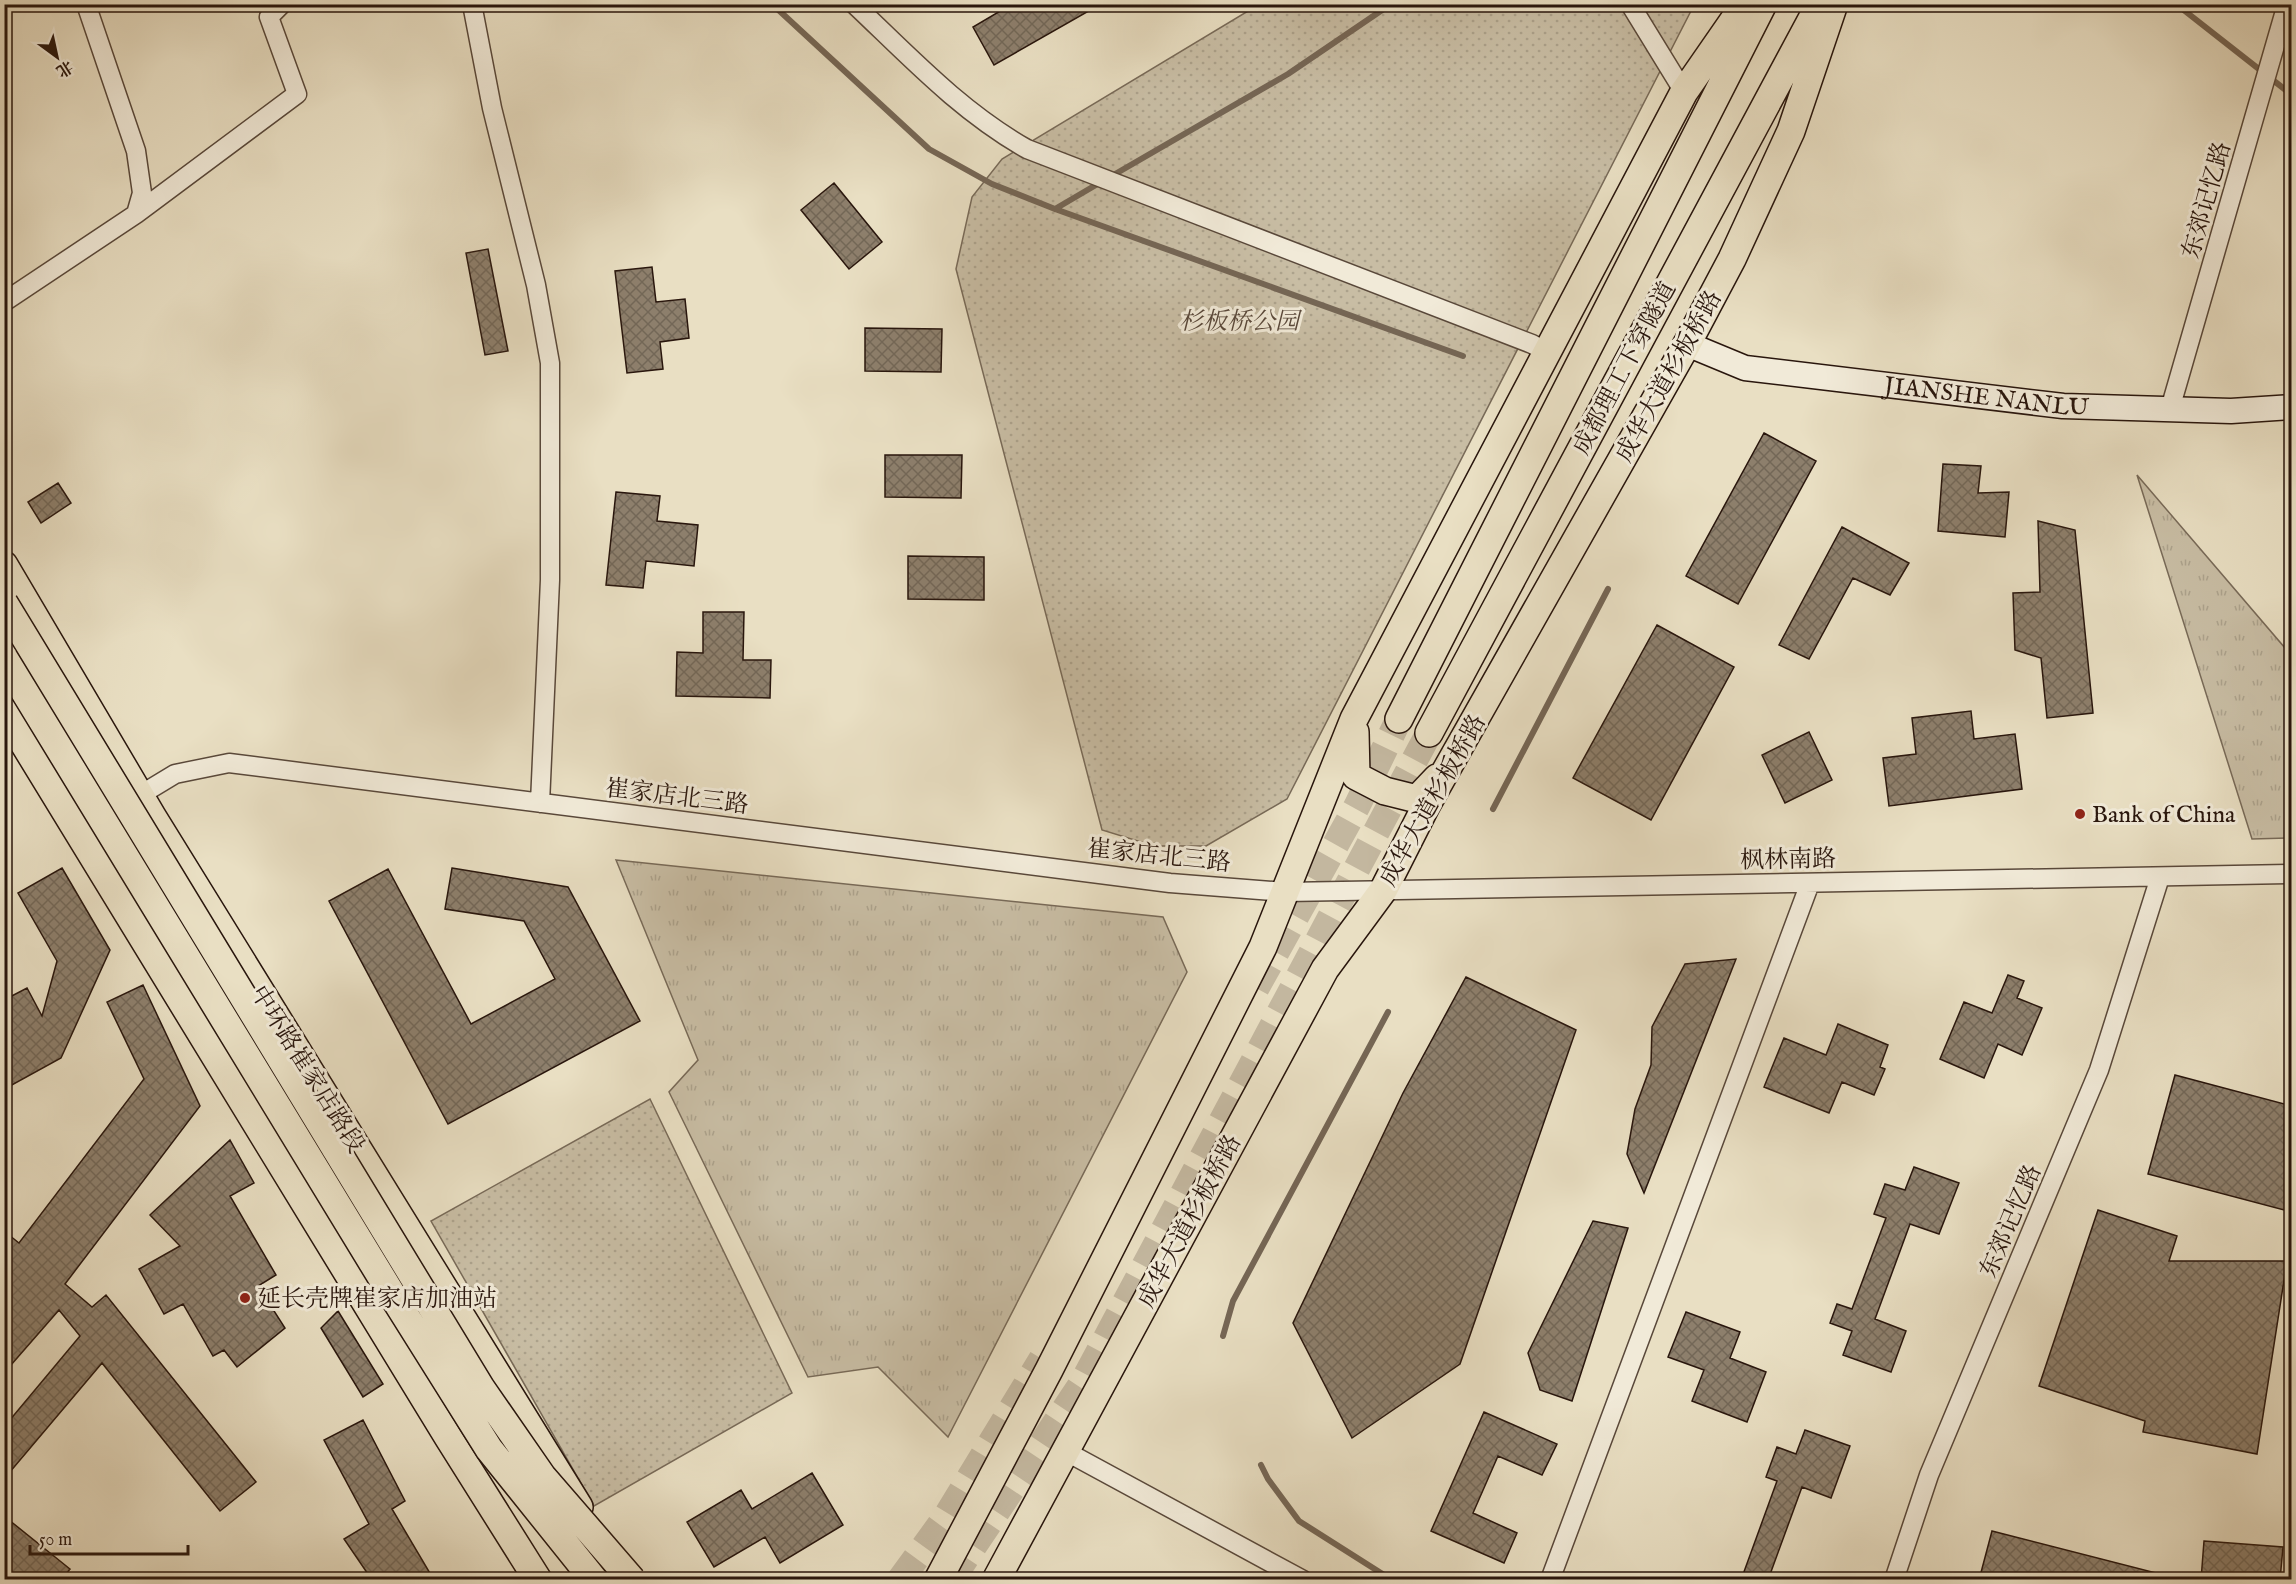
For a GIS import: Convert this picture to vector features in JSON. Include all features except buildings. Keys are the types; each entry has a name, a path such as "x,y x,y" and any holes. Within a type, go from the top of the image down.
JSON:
{"main road":[{"path":"938,1580 1060,1349 1263,947 1354,719 1684,92 1745,4"},
{"name":"成都理工下穿隧道","path":"1399,719 1763,4"},
{"name":"成都理工下穿隧道","path":"1429,733 1820,4"},
{"name":"成华大道杉板桥路","path":"996,1580 1325,969 1384,889 1449,766 1687,344 1732,259 1791,131 1834,4"},
{"name":"中环路崔家店路段","path":"4,565 139,795 592,1528 631,1575"},
{"path":"4,603 481,1388 542,1476 631,1575"},
{"path":"4,658 489,1449 594,1580"},
{"path":"4,711 448,1437 538,1580"},
{"path":"1354,719 1356,776 1384,791 1417,799 1449,766"}],"street":[{"path":"86,4 136,151 142,193 136,214"},
{"path":"4,302 136,214 297,94 269,17 282,4"},
{"path":"472,4 492,108 536,285 550,363 550,579 540,803"},
{"path":"854,4 963,106 994,130 1027,149 1532,344 1547,352"},
{"path":"1630,4 1684,92"},
{"name":"东郊记忆路","path":"2170,409 2287,4"},
{"name":"JIANSHE NANLU","path":"1687,344 1745,368 2063,406 2231,411 2292,407"},
{"name":"崔家店北三路","path":"82,836 139,795 176,774 229,763 1170,883 1286,892"},
{"name":"枫林南路","path":"1286,892 2292,874"},
{"name":"东郊记忆路","path":"1894,1580 1929,1475 2099,1070 2160,877"},
{"path":"1550,1580 1810,883"},
{"path":"1065,1451 1303,1580"}],"green space":[{"name":"杉板桥公园","path":"1258,5 1694,5 1287,799 1206,846 1154,846 1102,830 956,269 972,197 1002,159"},
{"path":"2137,475 2291,655 2291,838 2252,839"},
{"path":"616,860 1163,917 1187,972 948,1437 878,1367 808,1377 669,1092 698,1060"},
{"path":"650,1099 792,1393 594,1506 431,1221"}],"waterway":[{"path":"772,4 929,149 992,184 1055,209 1463,356"},
{"path":"1110,177 1288,74 1391,4"},
{"path":"2176,4 2292,95"},
{"path":"1055,209 1101,182"},
{"path":"1493,809 1608,589"},
{"path":"1223,1336 1233,1301 1388,1012"},
{"path":"1261,1465 1268,1479 1299,1521 1392,1580"}],"tunnel":[{"path":"1256,988 1357,806 1399,719"},
{"path":"951,1580 1083,1382 1429,733"},
{"path":"900,1580 946,1517 1042,1359"}],"place":[{"name":"Bank of China","path":"2080,814"},
{"name":"延长壳牌崔家店加油站","path":"245,1298"}]}
